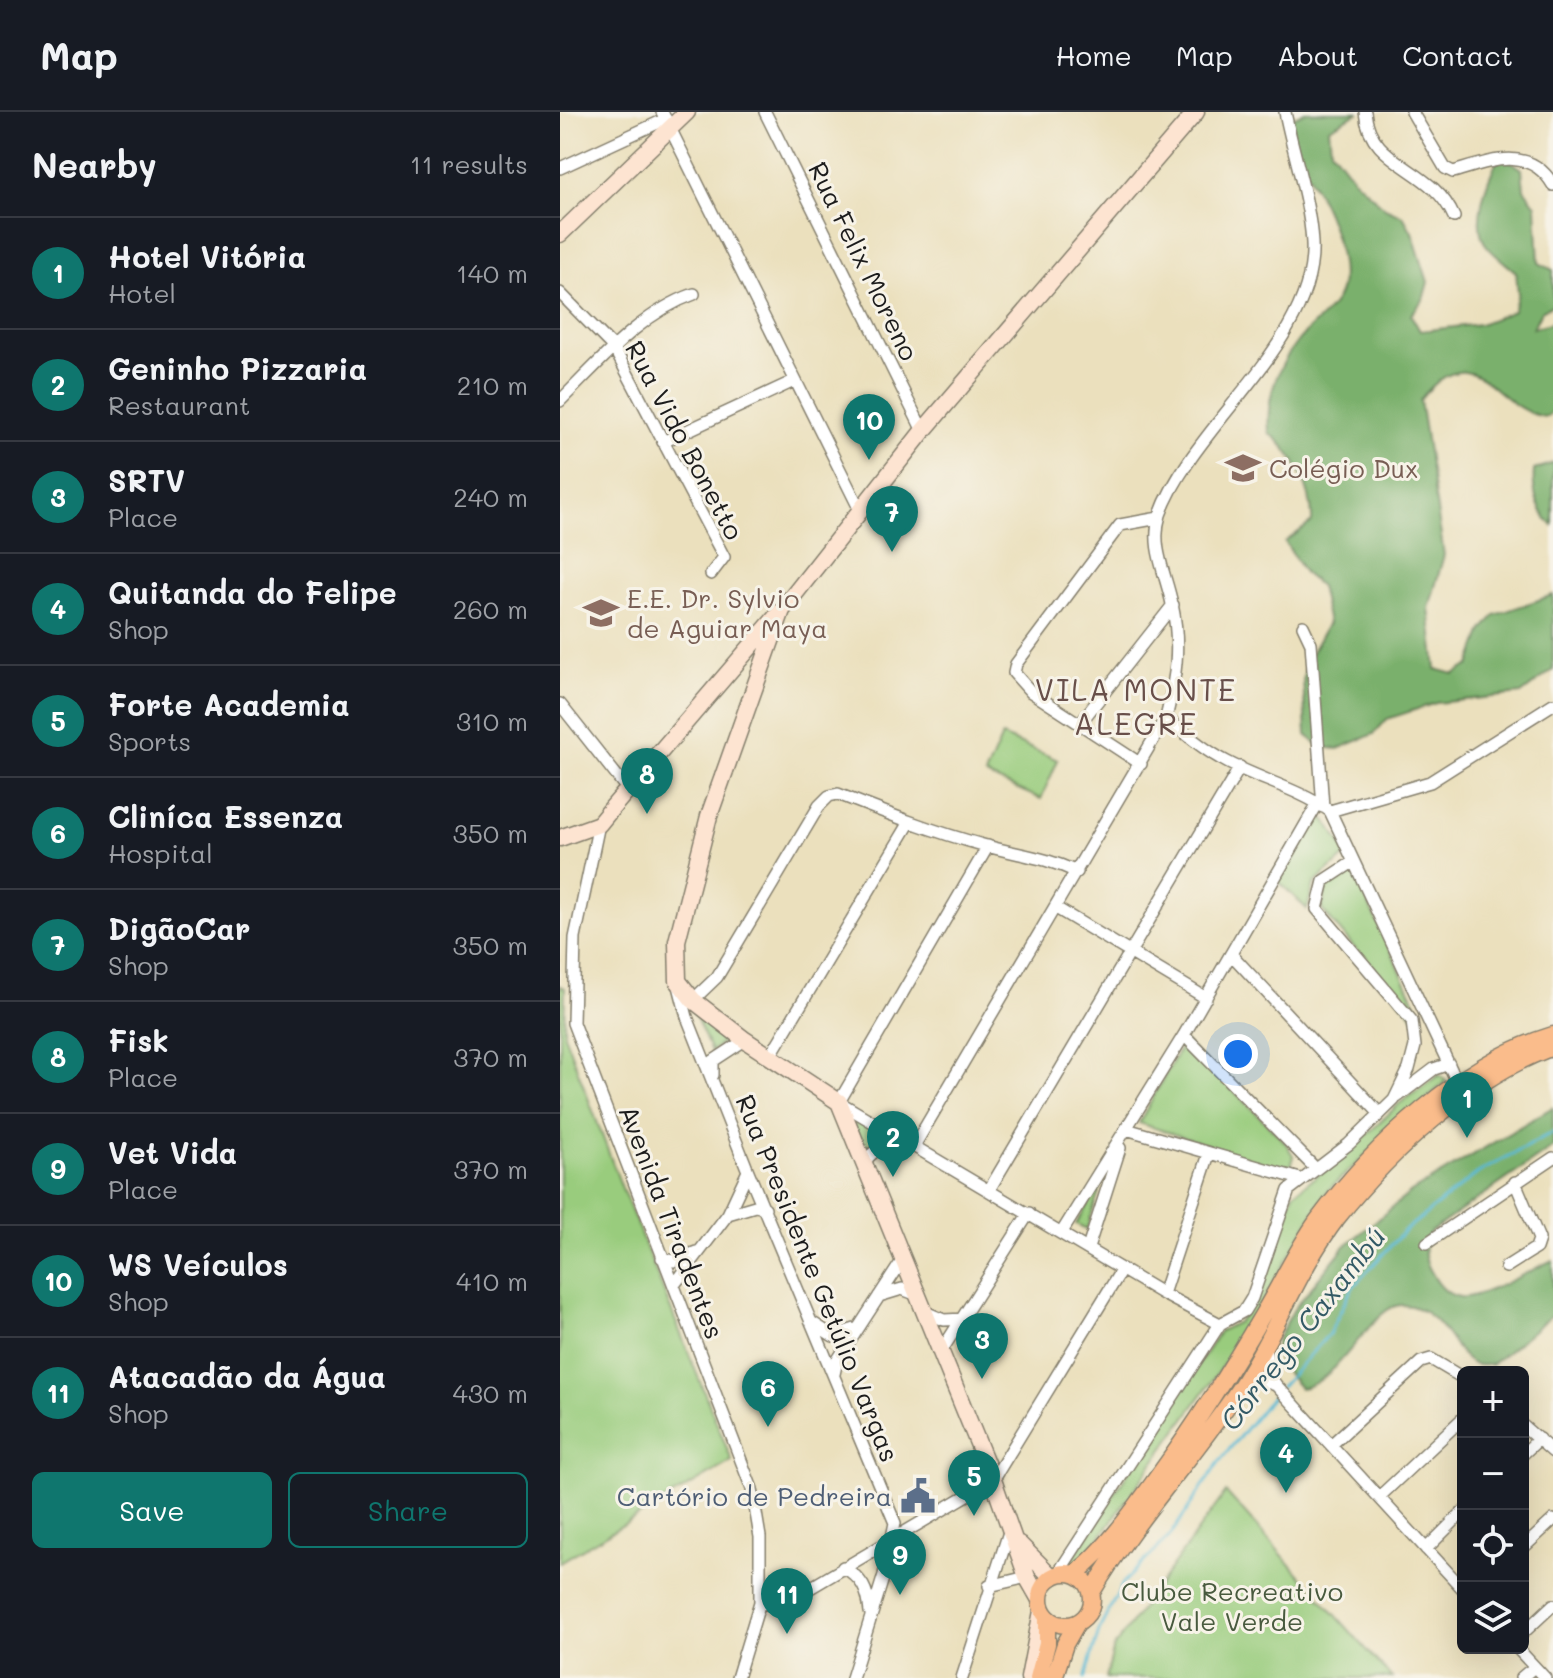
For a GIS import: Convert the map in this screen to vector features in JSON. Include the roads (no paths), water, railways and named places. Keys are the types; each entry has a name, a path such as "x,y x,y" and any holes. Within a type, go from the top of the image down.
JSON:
{"main road":[{"path":"560,234 666,119 687,112"},
{"path":"560,838 599,824 742,659 923,431 1196,112"},
{"path":"782,610 709,816 677,941 678,981 693,1000 745,1040 839,1102 993,1480 1027,1577 1043,1609 1047,1644 1038,1678"},
{"path":"742,659 759,672"},
{"path":"1054,1576 1075,1574 1127,1519 1211,1403 1318,1221 1392,1138 1457,1082 1495,1059 1553,1035"},
{"path":"1054,1678 1065,1644 1077,1623 1089,1612 1092,1592 1106,1567 1241,1386 1337,1219 1403,1146 1490,1079 1553,1047"},
{"path":"1013,1534 1054,1576"},
{"path":"1075,1574 1092,1592"},
{"path":"1029,1678 1043,1609 1054,1576"},
{"path":"1043,1609 1061,1625 1077,1623"}],"street":[{"name":"Rua Felix Moreno","path":"765,112 923,431"},
{"path":"1156,548 1159,518 1174,485 1294,318 1309,281 1312,243 1285,112"},
{"path":"1365,112 1370,135 1378,149 1441,193 1454,217"},
{"path":"1412,112 1448,170 1453,172 1505,157 1530,162 1553,185"},
{"path":"560,168 666,119 860,510"},
{"path":"1441,193 1448,170"},
{"name":"Rua Vido Bonetto","path":"560,293 614,348 724,557 711,574"},
{"path":"560,401 653,314 672,302 694,294"},
{"path":"663,442 794,381"},
{"path":"1141,764 1018,681 1014,673 1016,664 1120,525 1159,518"},
{"path":"914,1146 1166,718 1179,669 1173,605 1145,519"},
{"path":"1081,722 1173,605"},
{"path":"1303,626 1311,643 1324,807 1457,1082"},
{"path":"560,704 628,790"},
{"path":"1166,718 1203,748 1324,807 1430,782 1553,704"},
{"path":"989,1190 1240,767"},
{"path":"693,1000 717,977 819,806 829,796 838,794 910,822 988,846 1045,857 1077,872"},
{"path":"1062,1232 1324,807"},
{"path":"769,1058 910,822"},
{"name":"Avenida Tiradentes","path":"599,824 575,938 573,1023 752,1489 760,1537 760,1602 737,1678"},
{"path":"988,846 839,1102 1163,1294 1220,1324"},
{"path":"1353,862 1324,881 1316,902 1317,909 1412,1021 1416,1031 1409,1069 1394,1100"},
{"path":"1056,908 1206,998"},
{"path":"1231,954 1380,1114"},
{"name":"Rua Presidente Getúlio Vargas","path":"678,981 687,1017 748,1171 895,1523 893,1537"},
{"path":"1416,1031 1429,1023"},
{"path":"1184,1035 1315,1168"},
{"name":"Rua Presidente Getúlio Vargas","path":"714,1080 713,1061 745,1040"},
{"path":"1054,1576 1220,1324 1244,1311 1252,1298 1289,1190 1349,1144 1394,1100 1434,1069 1449,1064"},
{"path":"1126,1129 1300,1179"},
{"path":"1088,1248 1126,1129"},
{"path":"863,1162 894,1134"},
{"path":"1163,1294 1209,1154"},
{"path":"1427,1243 1553,1158"},
{"path":"674,1285 728,1214 748,1171"},
{"path":"1506,1267 1536,1248 1539,1239 1515,1182"},
{"path":"728,1214 755,1206 765,1208"},
{"path":"940,1353 1029,1213"},
{"path":"662,1258 674,1261 689,1257 703,1247"},
{"path":"834,1375 837,1361 902,1261"},
{"path":"760,1602 777,1605 788,1601 993,1480 1122,1269"},
{"path":"878,1296 902,1289 915,1294"},
{"path":"923,1311 944,1320 964,1319"},
{"path":"813,1323 833,1336 846,1335 859,1326"},
{"path":"1264,1344 1266,1364 1277,1386 1457,1583"},
{"path":"1331,1445 1421,1362 1431,1359 1457,1374"},
{"path":"1241,1386 1260,1380 1277,1386"},
{"path":"1379,1497 1457,1424"},
{"path":"1529,1431 1553,1452"},
{"path":"1529,1448 1539,1439"},
{"path":"1426,1549 1457,1518"},
{"path":"1529,1542 1553,1520"},
{"path":"962,1678 989,1586 1013,1534"},
{"path":"852,1678 893,1537"},
{"path":"843,1567 865,1585 870,1620"},
{"path":"989,1586 1027,1577"},
{"path":"1529,1627 1553,1605"},
{"path":"1522,1654 1545,1678"},
{"path":"1521,1678 1534,1667"}],"waterway":[{"name":"Córrego Caxambú","path":"1281,1387 1329,1334 1352,1288 1404,1231 1478,1173 1553,1132"},
{"name":"Córrego Caxambú","path":"1085,1678 1100,1628 1123,1583 1170,1536 1219,1462 1276,1392"}],"place":[{"name":"WS Veículos","path":"869,460"},
{"name":"Colégio Dux","path":"1243,468"},
{"name":"DigãoCar","path":"892,552"},
{"name":"E.E. Dr. Sylvio de Aguiar Maya","path":"601,613"},
{"name":"Fisk","path":"647,814"},
{"name":"Hotel Vitória","path":"1467,1138"},
{"name":"Geninho Pizzaria","path":"893,1177"},
{"name":"SRTV","path":"982,1379"},
{"name":"Cliníca Essenza","path":"768,1427"},
{"name":"Quitanda do Felipe","path":"1286,1493"},
{"name":"Cartório de Pedreira","path":"918,1496"},
{"name":"Forte Academia","path":"974,1516"},
{"name":"Vet Vida","path":"900,1595"},
{"name":"Atacadão da Água","path":"787,1634"}],"district":[{"name":"VILA MONTE ALEGRE","path":"1136,706"}],"park label":[{"name":"Clube Recreativo Vale Verde","path":"1232,1606"}]}
